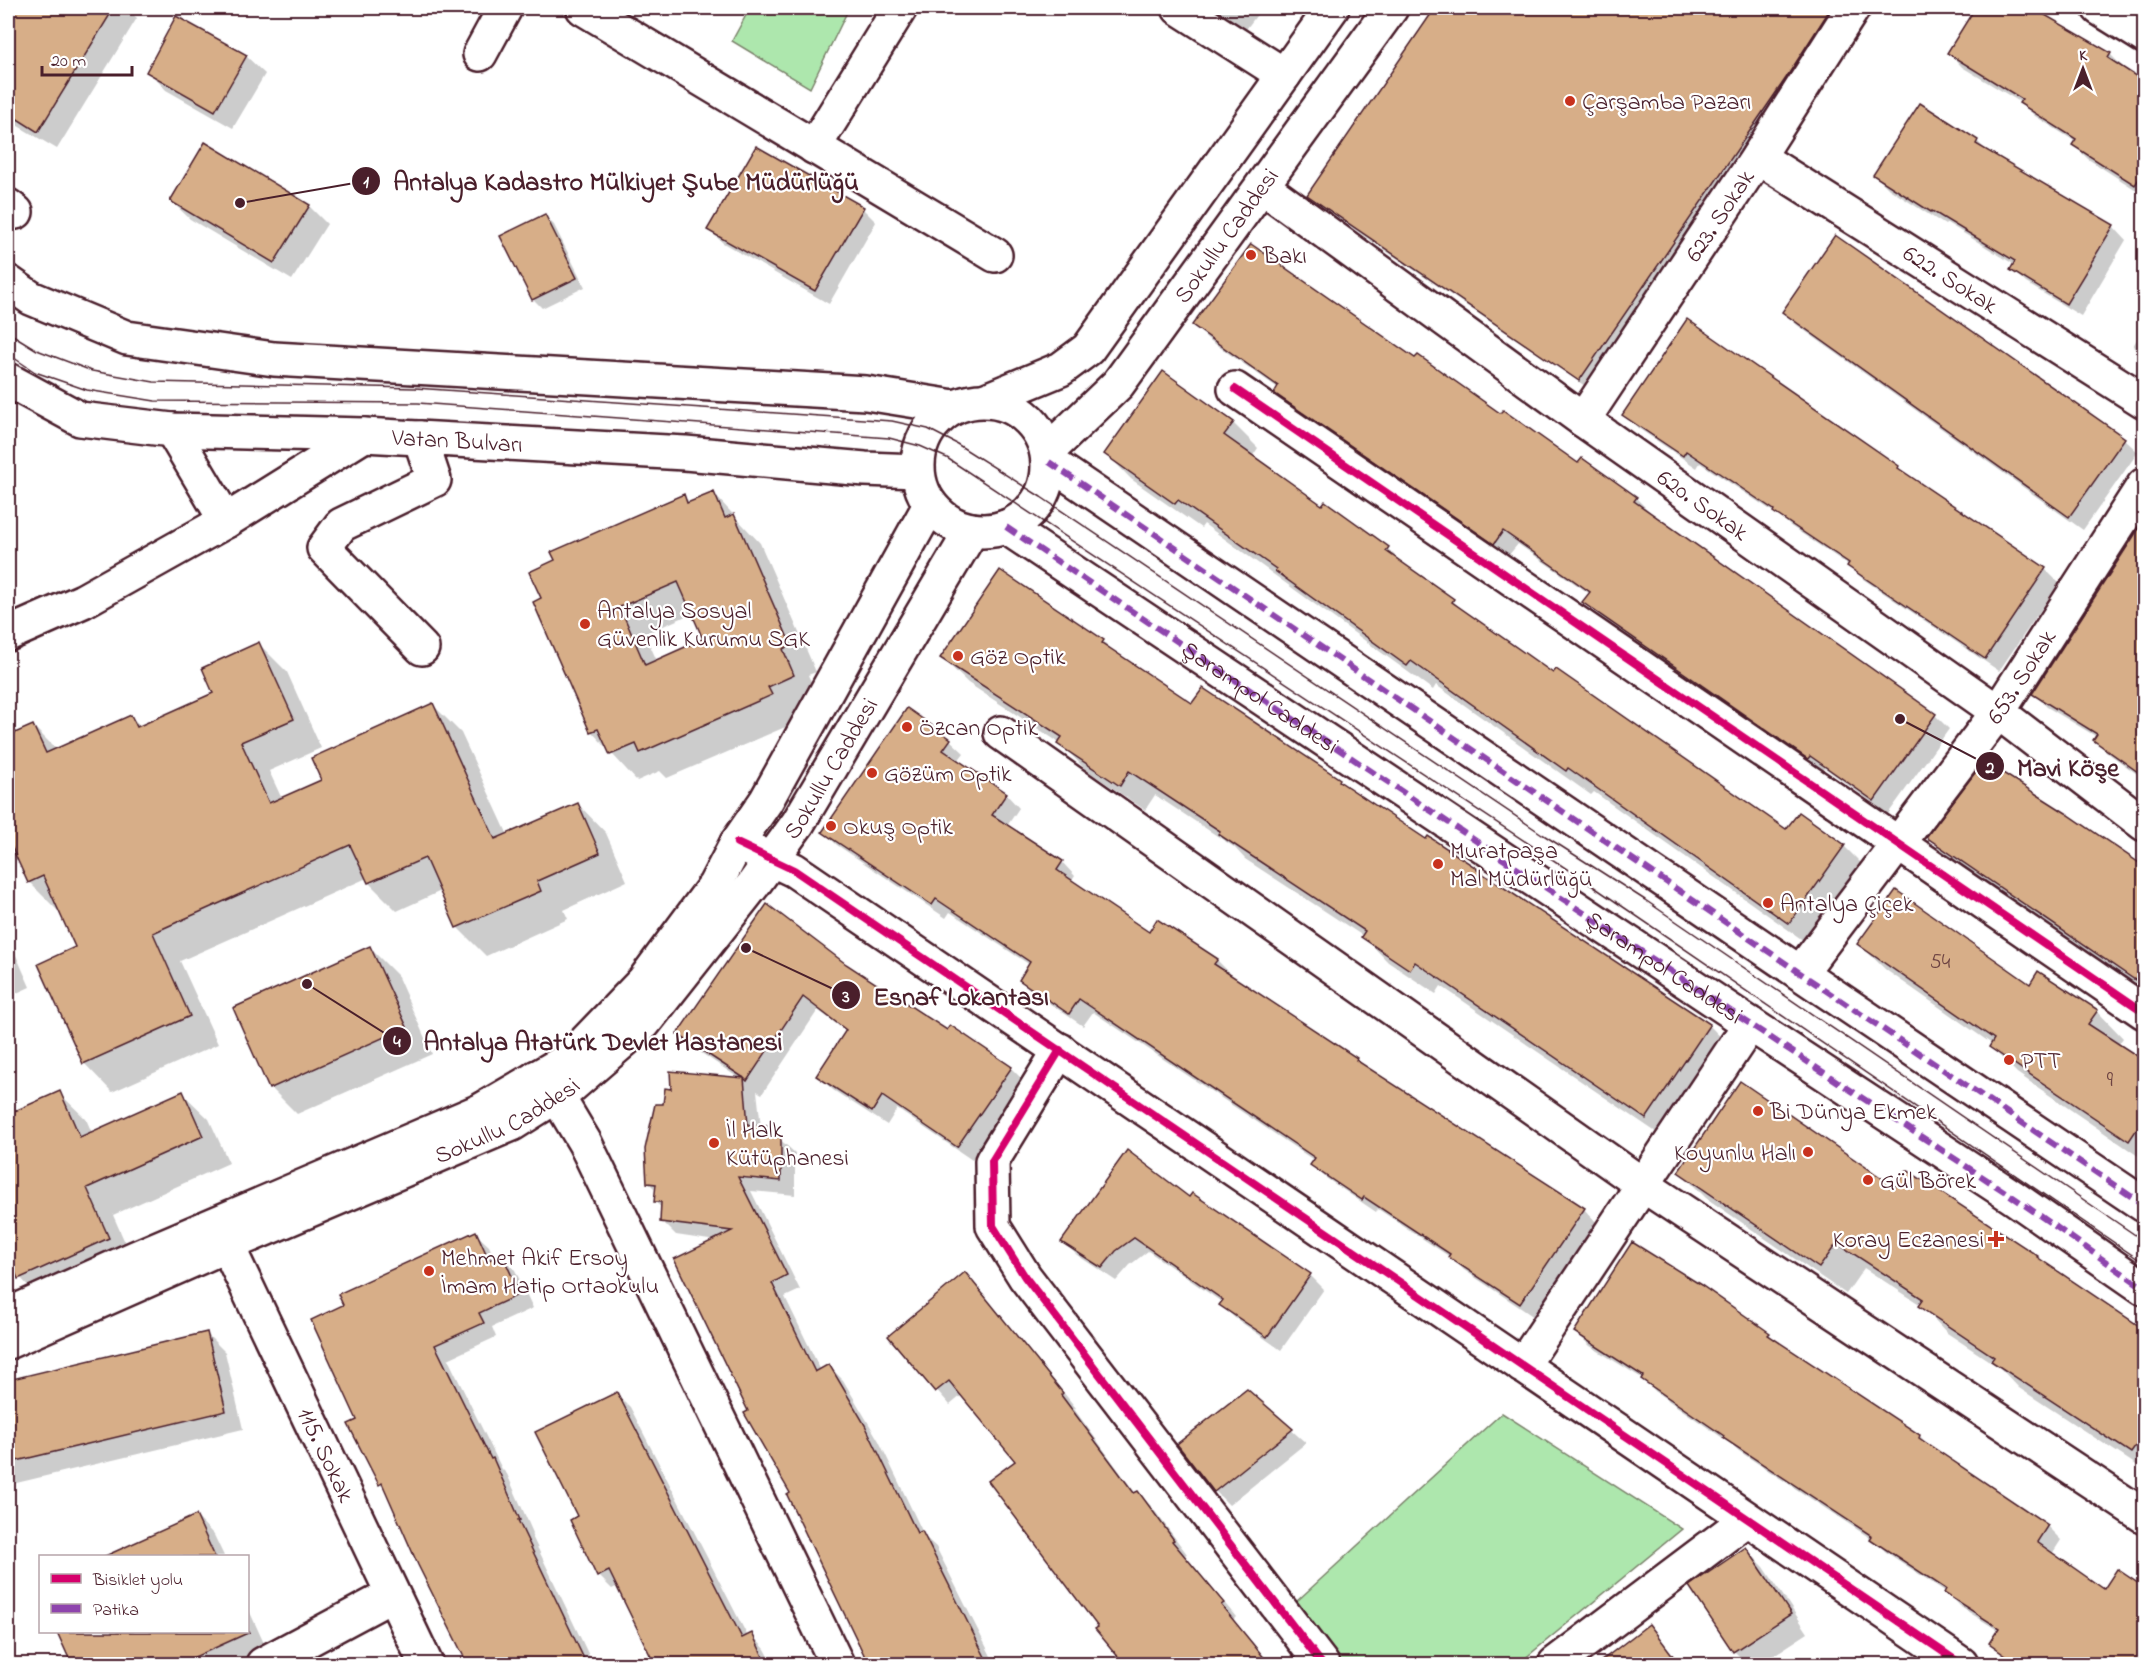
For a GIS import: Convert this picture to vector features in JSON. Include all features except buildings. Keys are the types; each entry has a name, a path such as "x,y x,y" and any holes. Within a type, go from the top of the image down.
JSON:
{"street":[{"path":"480,54 505,8"},
{"path":"583,8 995,255"},
{"path":"814,147 900,8"},
{"path":"1179,8 1284,75"},
{"name":"Sokullu Caddesi","path":"986,400 1061,369 1088,349 1332,8"},
{"name":"Sokullu Caddesi","path":"1048,457 1118,384 1391,8"},
{"name":"623. Sokak","path":"1583,420 1758,157 1853,8"},
{"path":"2099,8 2145,36"},
{"name":"622. Sokak","path":"1758,157 2145,401"},
{"name":"620. Sokak","path":"1262,186 1583,420 1998,712 2145,824"},
{"path":"8,282 31,298 128,338 274,359 866,393 954,407"},
{"name":"Vatan Bulvarı","path":"8,380 80,419 172,430 420,438 685,453 865,469 917,471"},
{"path":"1235,389 2145,1012"},
{"path":"986,400 1006,405 1025,416 1039,432 1048,457 1047,480 1035,506 1018,521 1006,527 984,531 972,530 949,521 930,505 921,489 917,471 920,446 928,429 936,420 954,407 986,400"},
{"path":"172,430 226,521"},
{"path":"8,634 83,601 226,521 364,435"},
{"path":"420,438 434,480 341,525 324,548 422,648"},
{"path":"1048,457 1800,973 2145,1205"},
{"name":"653. Sokak","path":"1800,973 1998,712 2145,485"},
{"name":"Sokullu Caddesi","path":"8,1342 227,1245 512,1124 569,1059 643,982 715,885 737,843 766,801 930,505"},
{"name":"Şarampol Caddesi","path":"1006,527 2013,1197 2145,1288"},
{"name":"Sokullu Caddesi","path":"8,1315 135,1258 480,1111 547,1086 569,1088 644,1023 798,823 972,530"},
{"path":"1001,733 1643,1185 2145,1516"},
{"path":"737,843 794,870 1961,1665"},
{"path":"1522,1366 1750,1024"},
{"path":"1060,1050 992,1161 993,1227 1025,1277 1322,1665"},
{"path":"547,1086 585,1143 837,1665"},
{"name":"115. Sokak","path":"227,1245 426,1665"},
{"path":"1555,1665 1746,1520"},
{"path":"262,1665 392,1595"}],"green space":[{"path":"750,8 849,8 810,88 732,41"},
{"path":"1502,1413 1682,1529 1518,1664 1342,1664 1297,1601"}],"tram line":[{"path":"8,332 37,350 92,371 154,382 415,388 892,421 928,429 957,444 1041,497 1542,834 1645,900 2144,1241"},
{"path":"8,354 35,372 87,390 155,401 418,403 889,438 920,446 947,458 1597,889 2144,1263"}],"marked path":[{"path":"1049,462 2144,1205"},
{"path":"1006,527 2013,1197 2144,1288"}],"cycle path":[{"path":"1235,389 2144,1012"},
{"path":"737,843 794,870 1961,1664"},
{"path":"1060,1050 992,1161 993,1226 1025,1277 1322,1664"}],"place":[{"name":"Çarşamba Pazarı","path":"1570,101"},
{"name":"Antalya Kadastro Mülkiyet Şube Müdürlüğü","path":"240,203"},
{"name":"Bakı","path":"1251,255"},
{"name":"Antalya Sosyal Güvenlik Kurumu SGK","path":"585,624"},
{"name":"Göz Optik","path":"958,656"},
{"name":"Mavi Köşe","path":"1900,719"},
{"name":"Özcan Optik","path":"907,727"},
{"name":"Gözüm Optik","path":"872,773"},
{"name":"Okuş Optik","path":"831,826"},
{"name":"Muratpaşa Mal Müdürlüğü","path":"1438,864"},
{"name":"Antalya Çiçek","path":"1768,903"},
{"name":"Esnaf Lokantası","path":"746,948"},
{"name":"Antalya Atatürk Devlet Hastanesi","path":"307,984"},
{"name":"PTT","path":"2009,1060"},
{"name":"Bi Dünya Ekmek","path":"1758,1111"},
{"name":"İl Halk Kütüphanesi","path":"714,1143"},
{"name":"Koyunlu Halı","path":"1808,1152"},
{"name":"Gül Börek","path":"1868,1180"},
{"name":"Koray Eczanesi","path":"1996,1239"},
{"name":"Mehmet Akif Ersoy İmam Hatip Ortaokulu","path":"429,1271"}]}
